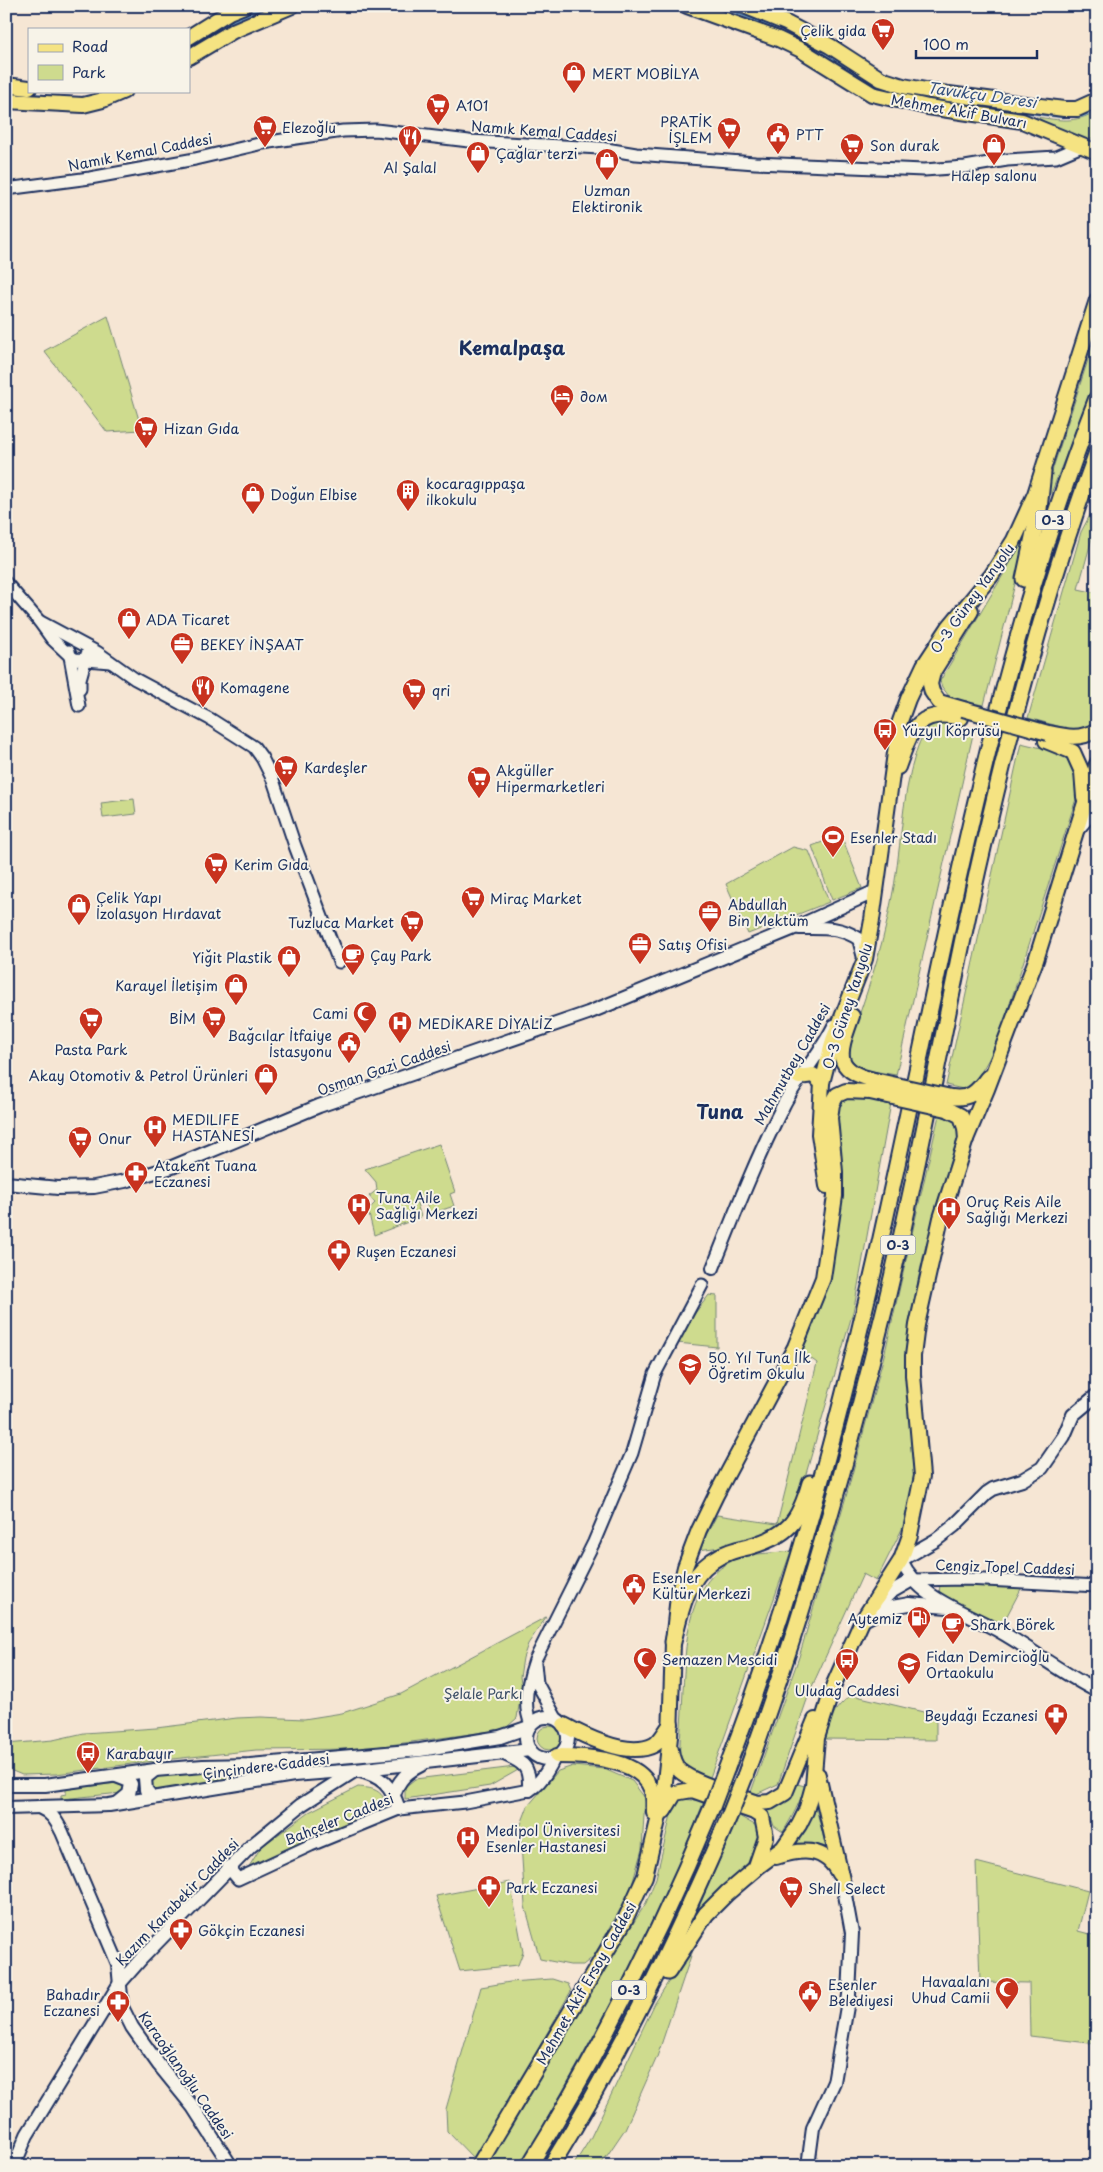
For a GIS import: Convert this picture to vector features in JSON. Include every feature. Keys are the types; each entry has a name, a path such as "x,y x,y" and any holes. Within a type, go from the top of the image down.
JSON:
{"highway":[{"name":"O-3","path":"529,2166 596,2053 662,1921 712,1807 770,1650 809,1522 839,1410 876,1258 974,801 1014,645 1052,521 1097,398"},
{"name":"O-3","path":"552,2166 581,2118 649,1994 687,1914 745,1776 809,1592 885,1305 970,906 1006,749 1065,544 1097,452"},
{"path":"1014,645 1024,581 1039,509 1042,472"},
{"path":"1065,544 1097,484"},
{"path":"673,1642 686,1596 695,1579 704,1569 723,1554 778,1536 794,1523 806,1496 827,1432 839,1410"},
{"path":"649,1994 666,1975 706,1914 726,1892 755,1869"},
{"path":"561,2166 581,2118"}],"main road":[{"path":"190,36 230,12 244,6"},
{"path":"190,56 233,31 292,6"},
{"name":"Mehmet Akif Bulvarı","path":"687,6 722,12 801,50 872,94 919,105 1022,120 1097,152"},
{"name":"Mehmet Akif Bulvarı","path":"744,6 786,23 830,46 881,79 904,86 976,98 1064,109 1077,109 1097,100"},
{"path":"6,85 28,88"},
{"path":"6,101 74,105 90,104 121,92"},
{"path":"1082,146 1097,146"},
{"name":"O-3 Güney Yanyolu","path":"830,1222 826,1174 819,1134 822,1083 833,1040 865,960 897,734 908,698 924,665 949,627 991,576 1014,540 1042,472 1097,300"},
{"path":"991,576 985,590 933,672 930,684 932,692 939,702 962,713 1047,737 1077,737 1097,730"},
{"path":"888,797 904,752 921,721 933,715 962,713"},
{"path":"1047,737 1073,752 1082,772 1091,807"},
{"path":"755,1869 770,1859 790,1840 806,1811 812,1792 822,1720 834,1684 862,1621 900,1560 910,1535 922,1476 912,1375 917,1325 941,1218 966,1140 1036,960 1077,831 1091,807 1097,764"},
{"name":"Osman Gazi Caddesi","path":"6,1182 58,1188 94,1187 125,1181 172,1167 319,1106 588,1013 876,891"},
{"name":"Osman Gazi Caddesi","path":"792,928 832,927 848,931 859,939 865,960"},
{"path":"865,960 858,1000 842,1048 843,1064 849,1072 872,1086 949,1103 974,1095 985,1081 998,1058"},
{"name":"Mahmutbey Caddesi","path":"713,1268 727,1227 783,1105 799,1077 830,1032 865,960"},
{"path":"799,1077 813,1075 822,1083"},
{"path":"830,1222 835,1180 830,1118 832,1104 837,1095 846,1091 864,1090 872,1086"},
{"path":"949,1103 961,1116 966,1140"},
{"name":"Mehmet Akif Ersoy Caddesi","path":"478,2166 624,1922 645,1876 662,1799 671,1730 673,1642 678,1596 685,1567 699,1530 716,1495 775,1381 786,1366 812,1309 823,1278 830,1222"},
{"path":"900,1560 954,1526 993,1489 1022,1480 1042,1468 1064,1436 1073,1415 1097,1395"},
{"path":"910,1535 925,1546"},
{"path":"900,1560 906,1573 930,1595 951,1608 1000,1632 1080,1683 1097,1691"},
{"path":"862,1621 891,1592 912,1580"},
{"path":"862,1621 887,1608 909,1604 951,1608"},
{"path":"671,1730 672,1759 680,1771 688,1777 758,1803 770,1802 785,1793 822,1701 834,1684"},
{"path":"656,1828 653,1796 649,1784 636,1772 624,1764 610,1760 556,1757 549,1759 538,1757 531,1752 526,1743 526,1736 530,1726 540,1718 560,1722 590,1738 630,1749 655,1744 671,1730"},
{"path":"529,1790 536,1786 568,1743 568,1735 560,1722"},
{"name":"Çinçindere Caddesi","path":"6,1785 45,1785 155,1770 250,1765 420,1750 500,1737 530,1726"},
{"path":"529,1790 531,1752"},
{"name":"Çinçindere Caddesi","path":"6,1808 116,1804 294,1775 425,1763 501,1753 531,1752"},
{"path":"501,1753 525,1765 529,1777 529,1790"},
{"path":"808,2166 813,2128 834,2082 849,1995 852,1933 815,1760"},
{"path":"394,1795 397,1785 404,1775 425,1763"},
{"path":"152,1798 144,1784 148,1774 155,1770"},
{"path":"356,1770 378,1778 388,1785 394,1795 398,1809"},
{"name":"Kazım Karabekir Caddesi","path":"9,2166 19,2154 27,2135 120,1983 228,1867 301,1805 356,1770"},
{"path":"114,1776 125,1779 131,1784 129,1794 116,1804"},
{"path":"656,1828 669,1800 675,1794 685,1791 704,1793 754,1812 762,1817 766,1837 755,1869"},
{"path":"62,1832 68,1813 78,1805"},
{"name":"Karaoğlanoğlu Caddesi","path":"36,1806 47,1811 55,1818 62,1832 118,1964 122,2007 132,2027 159,2065 193,2107 231,2166"},
{"path":"770,1859 802,1850 821,1854 835,1866 843,1884"}],"street":[{"name":"Namık Kemal Caddesi","path":"6,189 40,186 195,159 263,142 351,131 376,130 469,141 600,148 636,154 755,163 924,170 965,167 1007,160 1056,157 1082,146"},
{"path":"6,583 52,639 68,655 75,659 115,663"},
{"path":"39,621 115,663 135,679 210,719 254,747 273,780 295,846 339,962"},
{"path":"81,644 87,654 80,679 79,706 68,655 69,648 81,644"},
{"path":"530,1726 527,1695 529,1675 594,1542 632,1453 655,1374 702,1285"},
{"name":"Cengiz Topel Caddesi","path":"912,1580 966,1579 1097,1586"},
{"path":"535,1660 537,1683 560,1722"},
{"name":"Bahçeler Caddesi","path":"228,1867 238,1879 398,1809 465,1802 529,1790"}],"green space":[{"path":"1097,111 1097,139 1077,139 1036,117 1067,120 1081,118"},
{"path":"108,316 142,430 107,432 44,351"},
{"path":"1097,332 1097,376 1045,509 1053,468"},
{"path":"1097,502 1097,520 1078,589 1097,593 1097,720 1086,730 1069,729 1028,718 1081,532"},
{"path":"1028,533 984,705 952,700 942,687 940,681"},
{"path":"940,720 974,730 896,1075 861,1069 848,1056 849,1045 883,938 895,883 904,808 911,770 922,737 931,725"},
{"path":"1021,743 1056,752 1070,763 1074,771 1076,783 1076,799 996,1047 974,1084 967,1090 946,1085"},
{"path":"134,799 136,814 103,818 101,803"},
{"name":"Esenler Stadı","path":"841,835 862,888 832,900 812,846"},
{"path":"793,847 809,851 829,902 748,934 726,884"},
{"path":"858,1097 891,1103 854,1308 799,1498 778,1529 729,1546 698,1550 717,1515 777,1524 817,1363 801,1351 807,1341 829,1282 837,1113 840,1102 848,1098"},
{"path":"939,1115 953,1118 960,1123 963,1135 927,1240 918,1280 906,1363 914,1457 913,1490 906,1521 876,1581 863,1574 810,1691 778,1784 754,1795 751,1792 799,1657 847,1493 886,1348"},
{"path":"439,1144 455,1192 450,1194 454,1206 430,1214 424,1198 416,1200 421,1217 374,1235 368,1210 375,1203 369,1196 377,1190 376,1182 365,1169"},
{"path":"709,1295 717,1296 717,1347 677,1343 689,1321"},
{"path":"791,1551 708,1783 679,1763 685,1656 690,1620 696,1603 703,1588 714,1574 735,1559 750,1555"},
{"path":"940,1584 1022,1587 1001,1627 939,1594"},
{"name":"Şelale Parkı","path":"546,1617 528,1644 523,1658 520,1677 522,1687 517,1718 507,1727 492,1731 360,1749 256,1750 56,1774 22,1775 10,1770 6,1765 6,1744 53,1740 84,1733 156,1728 237,1718 304,1719 342,1713 401,1694"},
{"path":"852,1695 936,1715 936,1740 824,1739 828,1725 837,1709"},
{"path":"549,1726 554,1727 560,1733 560,1743 554,1749 549,1750 544,1749 538,1743 537,1738 538,1733 544,1727"},
{"path":"573,1766 604,1769 632,1781 645,1798 642,1849 630,1892 593,1957 583,1965 570,1965 540,1959 525,1906 520,1827 528,1806 558,1771"},
{"path":"515,1767 520,1769 490,1786 405,1799 405,1787 415,1779"},
{"path":"264,1771 159,1791 153,1790 150,1786 155,1777 162,1775"},
{"path":"118,1783 124,1787 121,1793 61,1799 61,1795 66,1794 66,1789"},
{"path":"797,1784 805,1786 796,1810 783,1832 774,1826 766,1809 784,1802"},
{"path":"358,1787 375,1790 381,1794 386,1802 366,1811 369,1823 245,1873 261,1847 309,1812"},
{"path":"682,1799 704,1801 664,1896 620,1987 520,2166 487,2166 559,2041 646,1903 656,1878 674,1802"},
{"path":"814,1800 826,1847 812,1843 796,1844 808,1827"},
{"path":"739,1816 760,1828 761,1839 757,1851 742,1874 702,1911 698,1909"},
{"path":"976,1862 1088,1891 1078,1931 1097,1936 1097,2044 1030,2036 1029,1983 980,1982"},
{"path":"510,1882 523,1952 518,1965 460,1971 436,1896"},
{"path":"698,1935 657,2057 625,2129 600,2166 573,2166 590,2139 655,2003"},
{"path":"552,1979 568,1984 571,1991 475,2160 447,2131 446,2109 481,1987 510,1982"}],"waterway":[{"name":"Tavukçu Deresi","path":"199,40 234,20 265,6"},
{"name":"Tavukçu Deresi","path":"728,9 809,46 856,75"},
{"name":"Tavukçu Deresi","path":"864,80 904,94 975,106 1062,117 1083,116 1097,109"},
{"name":"Tavukçu Deresi","path":"6,92 13,93"},
{"name":"Tavukçu Deresi","path":"98,94 103,92"},
{"name":"Tavukçu Deresi","path":"29,94 70,97"}],"place":[{"name":"Çelik gida","path":"883,51"},
{"name":"MERT MOBİLYA","path":"574,94"},
{"name":"A101","path":"438,126"},
{"name":"Elezoğlu","path":"265,148"},
{"name":"PRATİK İŞLEM","path":"729,150"},
{"name":"PTT","path":"778,155"},
{"name":"Al Şalal","path":"410,158"},
{"name":"Son durak","path":"852,166"},
{"name":"Halep salonu","path":"994,166"},
{"name":"Çağlar terzi","path":"478,174"},
{"name":"Uzman Elektironik","path":"607,181"},
{"name":"дом","path":"562,417"},
{"name":"Hizan Gıda","path":"146,449"},
{"name":"kocaragıppaşa ilkokulu","path":"408,512"},
{"name":"Doğun Elbise","path":"253,515"},
{"name":"ADA Ticaret","path":"129,640"},
{"name":"BEKEY İNŞAAT","path":"182,665"},
{"name":"Komagene","path":"203,708"},
{"name":"qri","path":"414,711"},
{"name":"Yüzyıl Köprüsü","path":"885,751"},
{"name":"Kardeşler","path":"286,788"},
{"name":"Akgüller Hipermarketleri","path":"479,799"},
{"name":"Esenler Stadı","path":"833,858"},
{"name":"Kerim Gıda","path":"216,885"},
{"name":"Miraç Market","path":"473,919"},
{"name":"Çelik Yapı İzolasyon Hırdavat","path":"79,926"},
{"name":"Abdullah Bin Mektüm","path":"710,933"},
{"name":"Tuzluca Market","path":"412,943"},
{"name":"Satış Ofisi","path":"640,965"},
{"name":"Çay Park","path":"353,976"},
{"name":"Yiğit Plastik","path":"289,978"},
{"name":"Karayel İletişim","path":"236,1006"},
{"name":"Cami","path":"365,1034"},
{"name":"BİM","path":"214,1039"},
{"name":"Pasta Park","path":"91,1040"},
{"name":"MEDİKARE DİYALİZ","path":"400,1044"},
{"name":"Bağcılar İtfaiye İstasyonu","path":"349,1064"},
{"name":"Akay Otomotiv & Petrol Ürünleri","path":"266,1096"},
{"name":"MEDILIFE HASTANESİ","path":"155,1148"},
{"name":"Onur","path":"80,1159"},
{"name":"Atakent Tuana Eczanesi","path":"136,1194"},
{"name":"Tuna Aile Sağlığı Merkezi","path":"359,1226"},
{"name":"Oruç Reis Aile Sağlığı Merkezi","path":"949,1230"},
{"name":"Ruşen Eczanesi","path":"339,1272"},
{"name":"50. Yıl Tuna İlk Öğretim Okulu","path":"690,1386"},
{"name":"Esenler Kültür Merkezi","path":"634,1606"},
{"name":"Aytemiz","path":"919,1639"},
{"name":"Shark Börek","path":"953,1645"},
{"name":"Semazen Mescidi","path":"645,1680"},
{"name":"Uludağ Caddesi","path":"847,1681"},
{"name":"Fidan Demircioğlu Ortaokulu","path":"909,1685"},
{"name":"Beydağı Eczanesi","path":"1056,1736"},
{"name":"Karabayır","path":"88,1774"},
{"name":"Medipol Üniversitesi Esenler Hastanesi","path":"468,1859"},
{"name":"Park Eczanesi","path":"489,1908"},
{"name":"Shell Select","path":"791,1909"},
{"name":"Gökçin Eczanesi","path":"181,1951"},
{"name":"Havaalanı Uhud Camii","path":"1007,2010"},
{"name":"Esenler Belediyesi","path":"810,2013"},
{"name":"Bahadır Eczanesi","path":"118,2023"}],"district":[{"name":"Kemalpaşa","path":"512,347"},
{"name":"Tuna","path":"720,1111"}]}
